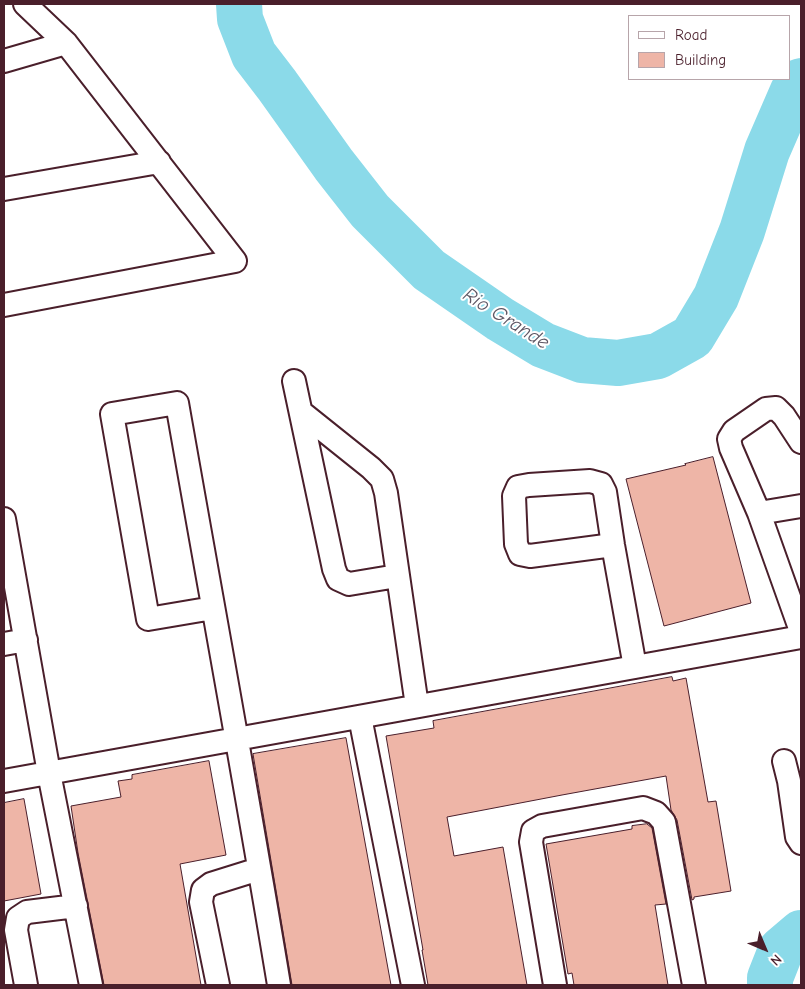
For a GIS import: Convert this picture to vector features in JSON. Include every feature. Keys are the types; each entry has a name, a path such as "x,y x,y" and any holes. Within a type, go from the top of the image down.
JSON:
{"street":[{"path":"4,305 236,261 66,43 25,4"},
{"path":"4,61 66,43"},
{"path":"4,189 159,162"},
{"path":"294,381 334,569 338,579 349,584 397,576"},
{"path":"213,608 148,619 112,414 177,402 279,985"},
{"path":"801,442 784,416 776,408 766,408 734,431 729,438 730,448 759,513 801,631"},
{"path":"301,412 382,479 386,493 417,706"},
{"path":"613,545 530,556 520,554 516,544 514,496 518,487 590,481 601,484 605,492 635,666"},
{"path":"759,513 801,506"},
{"path":"4,519 49,773 91,985"},
{"path":"4,781 801,637"},
{"path":"4,644 26,640"},
{"path":"360,716 413,985"},
{"path":"791,773 797,837 801,843"},
{"path":"555,985 532,842 533,831 542,826 644,808 656,813 664,822 694,985"},
{"path":"218,985 201,902 203,890 212,884 260,869"},
{"path":"26,985 16,930 18,918 27,912 76,906"}],"building":[{"path":"713,457 751,603 664,626 626,479"},
{"path":"672,677 673,681 686,678 708,802 716,801 731,891 694,897 692,900 677,820 671,810 666,776 447,817 454,856 503,847 527,985 428,985 386,736 434,728 433,721"},
{"path":"346,738 391,985 292,985 253,754"},
{"path":"209,761 226,855 180,864 201,985 104,985 78,853 71,806 121,797 118,781 132,779 132,775"},
{"path":"24,799 41,894 4,901 4,803"},
{"path":"647,824 652,828 666,904 655,905 668,985 574,985 572,973 568,974 546,844 632,829 632,826"}],"waterway":[{"name":"Rio Grande","path":"239,4 240,19 254,55 370,211 429,270 500,319 543,345 582,360 618,363 658,356 692,337 716,297 742,231 767,151 793,91 801,81"},
{"path":"770,985 770,978 781,950 801,933"}]}
